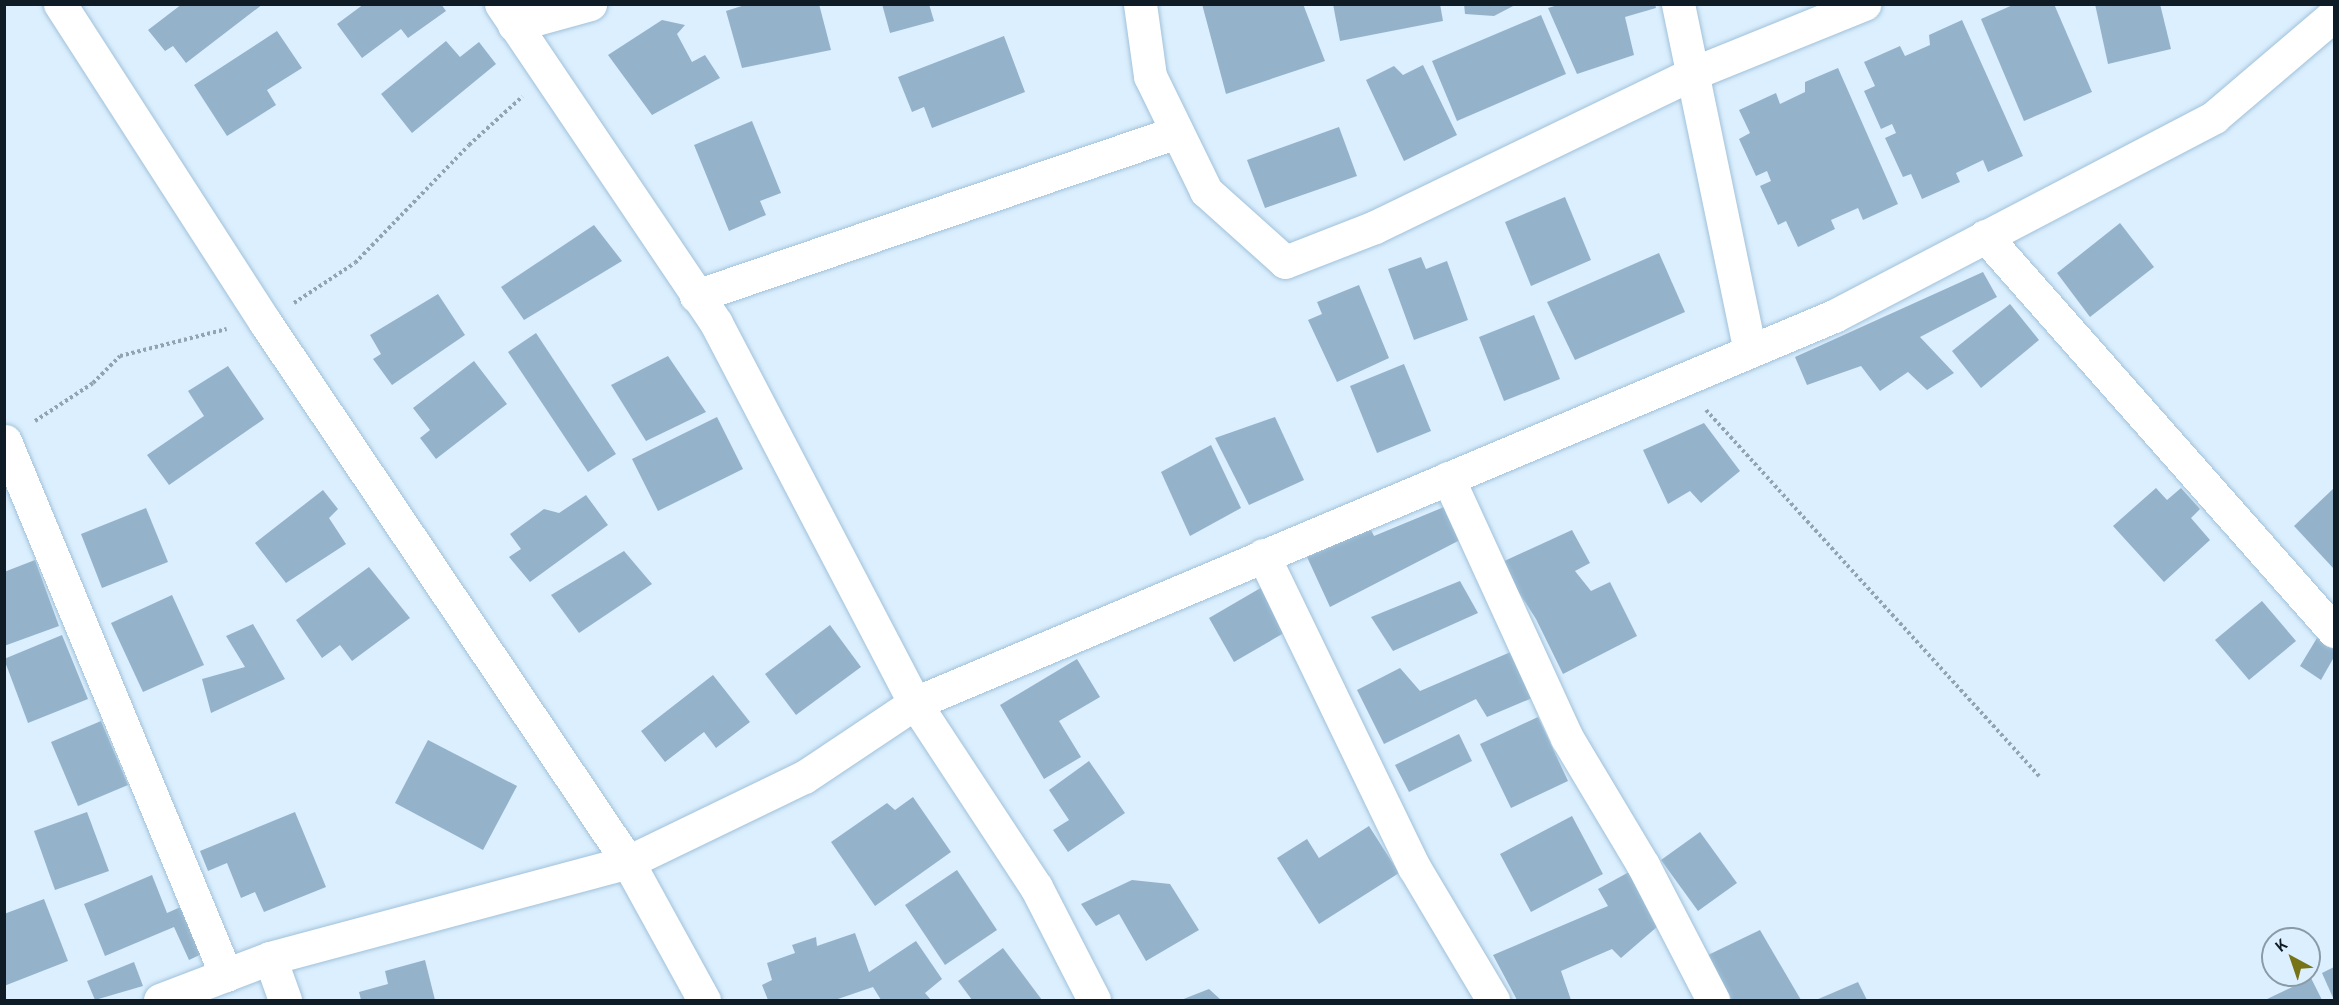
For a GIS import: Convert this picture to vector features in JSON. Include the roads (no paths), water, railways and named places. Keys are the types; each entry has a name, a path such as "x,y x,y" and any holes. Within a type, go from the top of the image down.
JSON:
{"street":[{"path":"60,4 265,322 628,862 704,1000"},
{"path":"591,4 508,15 716,323 915,704 1036,887 1094,1000"},
{"path":"1140,4 1150,76 1206,191 1285,262 1375,227 1691,74 1864,4"},
{"path":"1678,4 1750,351"},
{"path":"160,1000 270,958 628,862 804,777 915,704 1263,555 1834,316 2214,117 2326,23"},
{"path":"696,296 1177,132"},
{"path":"1985,236 2334,631"},
{"path":"5,441 226,975"},
{"path":"1448,478 1567,738 1642,865 1713,1000"},
{"path":"1263,555 1414,867 1493,1000"},
{"path":"270,958 285,1000"}]}
